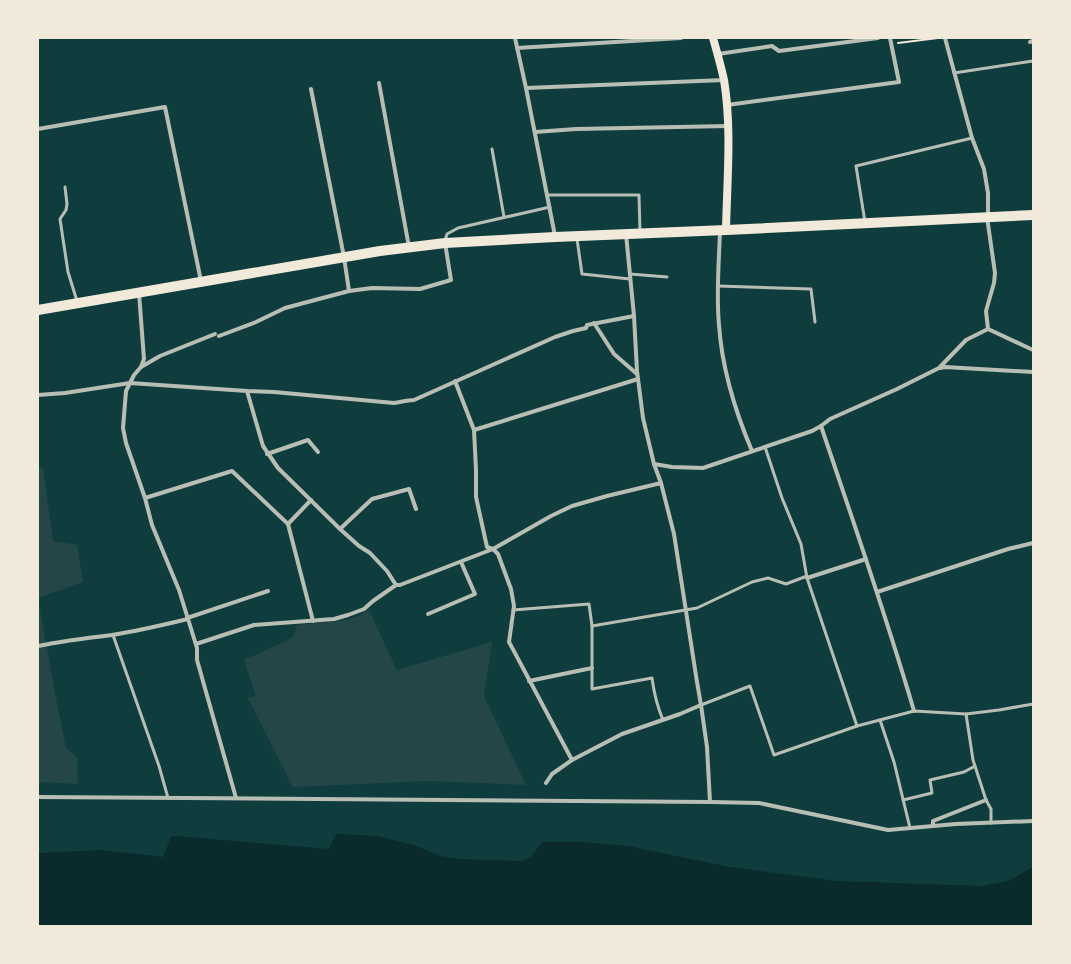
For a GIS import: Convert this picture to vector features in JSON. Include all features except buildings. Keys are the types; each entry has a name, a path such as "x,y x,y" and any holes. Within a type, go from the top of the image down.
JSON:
{"main road":[{"path":"713,38 724,80 728,126 729,146 723,230"},
{"path":"38,310 201,281 409,247 445,243 1033,215"}],"street":[{"path":"515,38 548,195 555,237"},
{"path":"517,48 681,38"},
{"path":"717,54 772,46 779,51 878,38"},
{"path":"726,106 899,82 890,38"},
{"path":"945,38 972,138 984,169 988,193 987,217 995,273 994,283 986,311 988,329"},
{"path":"526,88 724,80"},
{"path":"379,83 409,247"},
{"path":"311,89 349,291"},
{"path":"38,129 166,107 201,281"},
{"path":"535,132 576,129 728,126"},
{"path":"723,230 718,286 718,324 726,376 752,452"},
{"path":"626,234 643,418 654,464 661,483 674,534 707,747 710,802"},
{"path":"236,798 197,660 196,644 188,618 179,590 152,525 145,498 126,443 123,428 126,391 134,375 141,367 160,356 256,322 285,308 349,291 372,288 420,289 451,280 445,243"},
{"path":"139,292 144,359 141,367"},
{"path":"38,395 65,393 130,383 314,395 394,403 414,400 555,337 586,328 587,325 634,316"},
{"path":"594,324 614,354 638,376"},
{"path":"988,329 1033,350"},
{"path":"939,368 966,340 988,329"},
{"path":"654,464 672,467 703,468 752,452 812,431 830,419 891,392 939,368 945,367 1033,372"},
{"path":"474,430 638,376"},
{"path":"455,381 474,430 476,497 487,546 498,554 511,589 514,606 509,642 572,760"},
{"path":"247,391 263,446 267,454 278,468 340,529 359,546 370,553 388,571 396,584"},
{"path":"821,426 900,662 914,711"},
{"path":"267,454 308,440 318,452"},
{"path":"145,498 232,471 288,524 313,621"},
{"path":"196,644 254,625 334,619 356,613 364,609 396,584 400,585 493,549 551,516 572,506 661,483"},
{"path":"340,529 372,499 409,489 416,509"},
{"path":"288,524 311,500"},
{"path":"877,592 1008,549 1033,543"},
{"path":"807,577 866,559"},
{"path":"428,614 475,594 461,562"},
{"path":"38,646 162,626 268,591"},
{"path":"530,681 592,668"},
{"path":"546,783 552,774 572,760 622,734 680,714 701,705"},
{"path":"38,797 759,803 888,830 933,826 1033,821"},
{"path":"933,826 933,821 986,800"}],"lane":[{"path":"954,74 1033,61"},
{"path":"866,223 856,166 972,138"},
{"path":"492,149 504,217"},
{"path":"65,187 67,204 66,210 60,219 68,272 78,303"},
{"path":"548,195 639,195 640,233"},
{"path":"445,243 447,234 458,228 550,207"},
{"path":"577,236 582,274 666,277"},
{"path":"718,286 811,288 815,322"},
{"path":"765,447 782,498 801,544 807,577 857,726"},
{"path":"592,626 697,608 752,582 768,578 786,584 807,577"},
{"path":"513,610 589,604 592,626 592,689 652,678 657,705 663,720"},
{"path":"113,635 159,766 168,798"},
{"path":"701,705 750,686 774,755 857,726 914,711 966,714 1033,704"},
{"path":"966,714 973,760 986,800 991,809 992,823"},
{"path":"880,720 894,762 910,828"},
{"path":"903,800 932,793 930,780 964,772 975,766"}],"path":[{"path":"892,44 941,38"}],"shaded area":[{"path":"43,468 53,541 77,545 83,582 38,598 38,469"},
{"path":"38,599 66,748 77,758 78,784 38,782"},
{"path":"369,610 397,670 492,642 484,696 526,785 428,781 293,787 248,698 256,696 244,660 294,636 297,625 348,620"},
{"path":"336,834 377,836 414,845 440,856 459,859 522,861 532,856 542,842 582,842 628,846 730,867 838,881 981,886 1008,881 1033,867 1033,926 38,926 38,853 101,850 163,857 171,837 175,836 329,849"}]}
